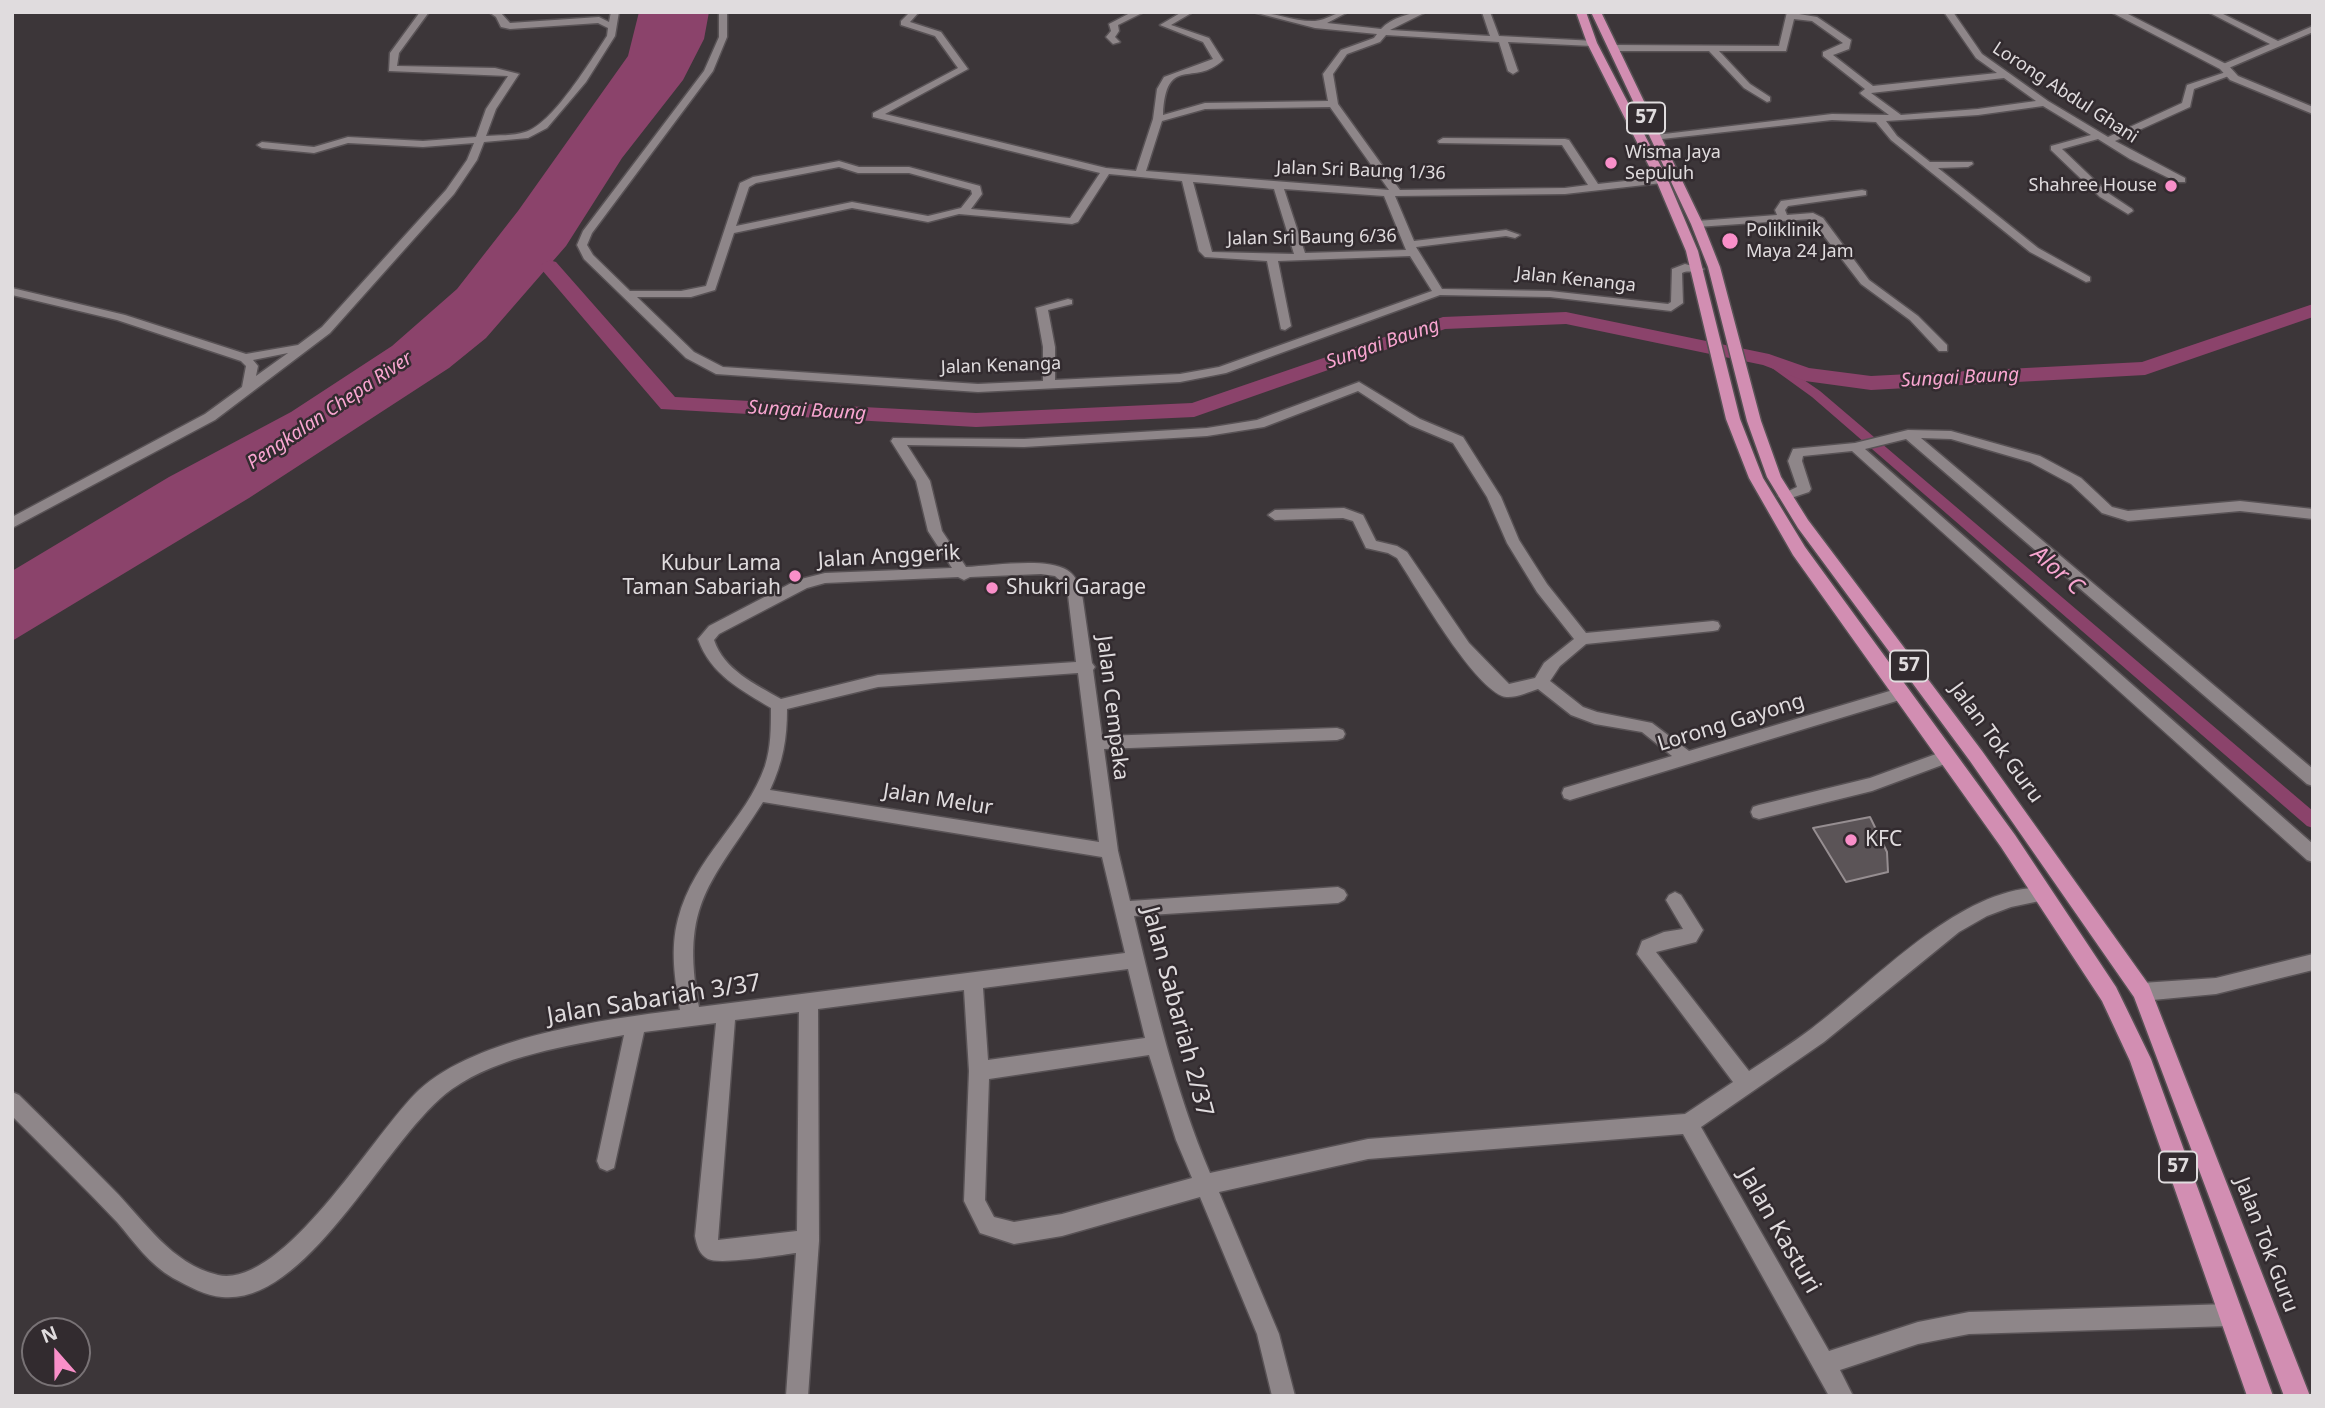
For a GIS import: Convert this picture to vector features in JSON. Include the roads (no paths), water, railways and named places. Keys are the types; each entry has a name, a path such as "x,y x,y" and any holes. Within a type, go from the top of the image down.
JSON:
{"main road":[{"name":"57","path":"1581,12 1592,43 1662,180 1698,269 1721,376 1743,449 1771,508 2043,894 2109,994 2140,1059 2260,1396"},
{"name":"Jalan Tok Guru","path":"1596,12 1697,224 1714,267 1763,449 1785,496 1976,756 2142,992 2297,1396"},
{"path":"1601,60 1618,60"},
{"path":"2077,946 2104,938"}],"street":[{"path":"12,523 210,417 326,330 426,220 472,160 491,109 514,75 495,71 392,69 395,53 425,12"},
{"path":"493,12 500,16 504,25 510,26 599,20 614,28"},
{"path":"261,145 314,150 348,140 423,144 528,135 544,126 583,80 614,28 615,12"},
{"name":"Jalan Kenanga","path":"723,12 723,37 708,71 582,239 588,257 626,295 690,355 720,370 950,387 1205,374 1439,292 1550,294 1665,309 1677,303 1676,271 1685,267 1698,269"},
{"name":"Jalan Sri Baung 1/36","path":"915,12 904,23 938,34 963,69 876,115 1060,160 1140,174 1392,193 1595,188 1662,180"},
{"path":"1116,42 1110,37 1115,31 1113,24 1140,12"},
{"path":"1140,174 1158,119 1162,85 1167,79 1210,66 1218,60 1206,40 1164,25 1189,12"},
{"path":"1257,12 1315,25 1384,35 1592,43"},
{"path":"1315,25 1344,12"},
{"path":"1422,12 1390,26 1384,35 1343,53 1328,74 1333,104 1392,193 1411,249 1439,292"},
{"path":"1486,12 1513,71"},
{"name":"Lorong Abdul Ghani","path":"1948,12 1973,50 2045,103 2181,180"},
{"path":"2116,12 2226,71 2313,111"},
{"path":"2212,12 2277,44"},
{"path":"1612,48 1783,49 1791,14 1814,19 1848,42 1846,47 1826,54 1871,89"},
{"path":"2128,211 2104,195 2055,148 2103,138 2187,105 2190,87 2313,29"},
{"path":"1713,50 1746,86 1767,99"},
{"path":"1899,118 1865,93 1871,89 2007,75"},
{"path":"1656,138 1832,117 1880,120 2045,103"},
{"path":"1158,119 1205,106 1333,104"},
{"path":"1880,120 1894,138 2034,250 2086,279"},
{"path":"1443,141 1565,142 1595,188"},
{"path":"626,295 646,292 696,293 712,288 747,182 833,164 858,170 909,170 976,188 977,194 964,211"},
{"path":"1929,165 1968,164"},
{"path":"729,231 859,205 928,219 964,211 1068,222 1074,220 1106,170"},
{"name":"Jalan Sri Baung 6/36","path":"1187,178 1206,253 1217,257 1301,257 1411,249 1506,233 1515,235"},
{"path":"1278,186 1301,257"},
{"path":"1783,218 1780,210 1785,203 1862,193"},
{"path":"1697,224 1804,216 1819,220 1865,282 1914,318 1943,348"},
{"path":"1272,258 1285,326"},
{"path":"12,291 121,317 245,358 252,366 248,386"},
{"path":"1049,384 1049,347 1042,308 1068,302"},
{"path":"245,358 303,345"},
{"path":"964,575 935,531 927,491 898,441 1024,443 1207,432 1259,424 1359,386 1415,422 1458,440 1494,496 1512,540 1542,588 1582,639"},
{"path":"1785,496 1804,489 1795,461 1798,452 1858,446 1902,435 1951,435 2035,459 2076,481 2107,510 2128,516 2240,506 2313,514"},
{"path":"1902,435 2313,779"},
{"path":"1858,446 2313,855"},
{"path":"1275,515 1354,516 1371,545 1392,549 1402,555 1497,685 1513,691 1541,683"},
{"name":"Jalan Anggerik","path":"779,705 737,680 713,655 706,639 714,630 815,579 964,575 1041,569 1055,569 1065,574"},
{"name":"Jalan Cempaka","path":"1065,574 1074,587 1087,667 1109,850"},
{"path":"1541,683 1547,667 1577,646 1582,639 1713,626"},
{"path":"691,1018 681,954 687,915 701,881 772,774 782,730 779,705 877,681 1087,667"},
{"path":"1541,683 1577,711 1595,718 1646,727 1688,758"},
{"name":"Lorong Gayong","path":"1570,793 1903,693"},
{"path":"1096,743 1337,734"},
{"path":"1759,812 1872,784 1947,756"},
{"name":"Jalan Melur","path":"760,795 1109,850"},
{"name":"Jalan Sabariah 2/37","path":"1109,850 1156,1045 1204,1185 1268,1334 1284,1396"},
{"path":"973,982 979,1071 974,1201 986,1226 1014,1233 1062,1225 1204,1185 1368,1149 1688,1124 1817,1036 1953,926 2011,899 2043,894"},
{"path":"1124,909 1338,895"},
{"path":"1675,900 1694,930 1690,936 1664,940 1648,947 1646,954 1747,1084"},
{"name":"Jalan Sabariah 3/37","path":"12,1102 160,1255 191,1275 224,1287 237,1287 264,1278 297,1254 375,1156 428,1095 486,1060 555,1040 636,1024 1135,960"},
{"path":"2142,992 2216,986 2313,962"},
{"path":"797,1396 808,1241 809,1002"},
{"path":"726,1013 706,1236 708,1246 715,1251 744,1250 808,1241"},
{"path":"607,1161 636,1024"},
{"path":"979,1071 1156,1045"},
{"name":"Jalan Kasturi","path":"1688,1124 1842,1396"},
{"path":"1824,1364 1918,1334 1969,1323 2230,1315"}],"water":[{"name":"Pengkalan Chepa River","path":"639,12 709,12 704,39 683,80 622,158 566,246 486,338 449,368 249,498 12,641 12,571 169,477 291,412 392,346 457,289 518,211 628,56"}],"waterway":[{"name":"Sungai Baung","path":"549,266 669,404 976,420 1194,410 1443,323 1566,318 1769,360 1805,374 1871,383 2145,368 2313,310"},
{"name":"Alor C","path":"1769,360 1816,394 2313,821"}],"place":[{"name":"Wisma Jaya Sepuluh","path":"1611,163"},
{"name":"Shahree House","path":"2171,186"},
{"name":"Poliklinik Maya 24 Jam","path":"1730,241"},
{"name":"Kubur Lama Taman Sabariah","path":"795,576"},
{"name":"Shukri Garage","path":"992,588"},
{"name":"KFC","path":"1851,840"}]}
